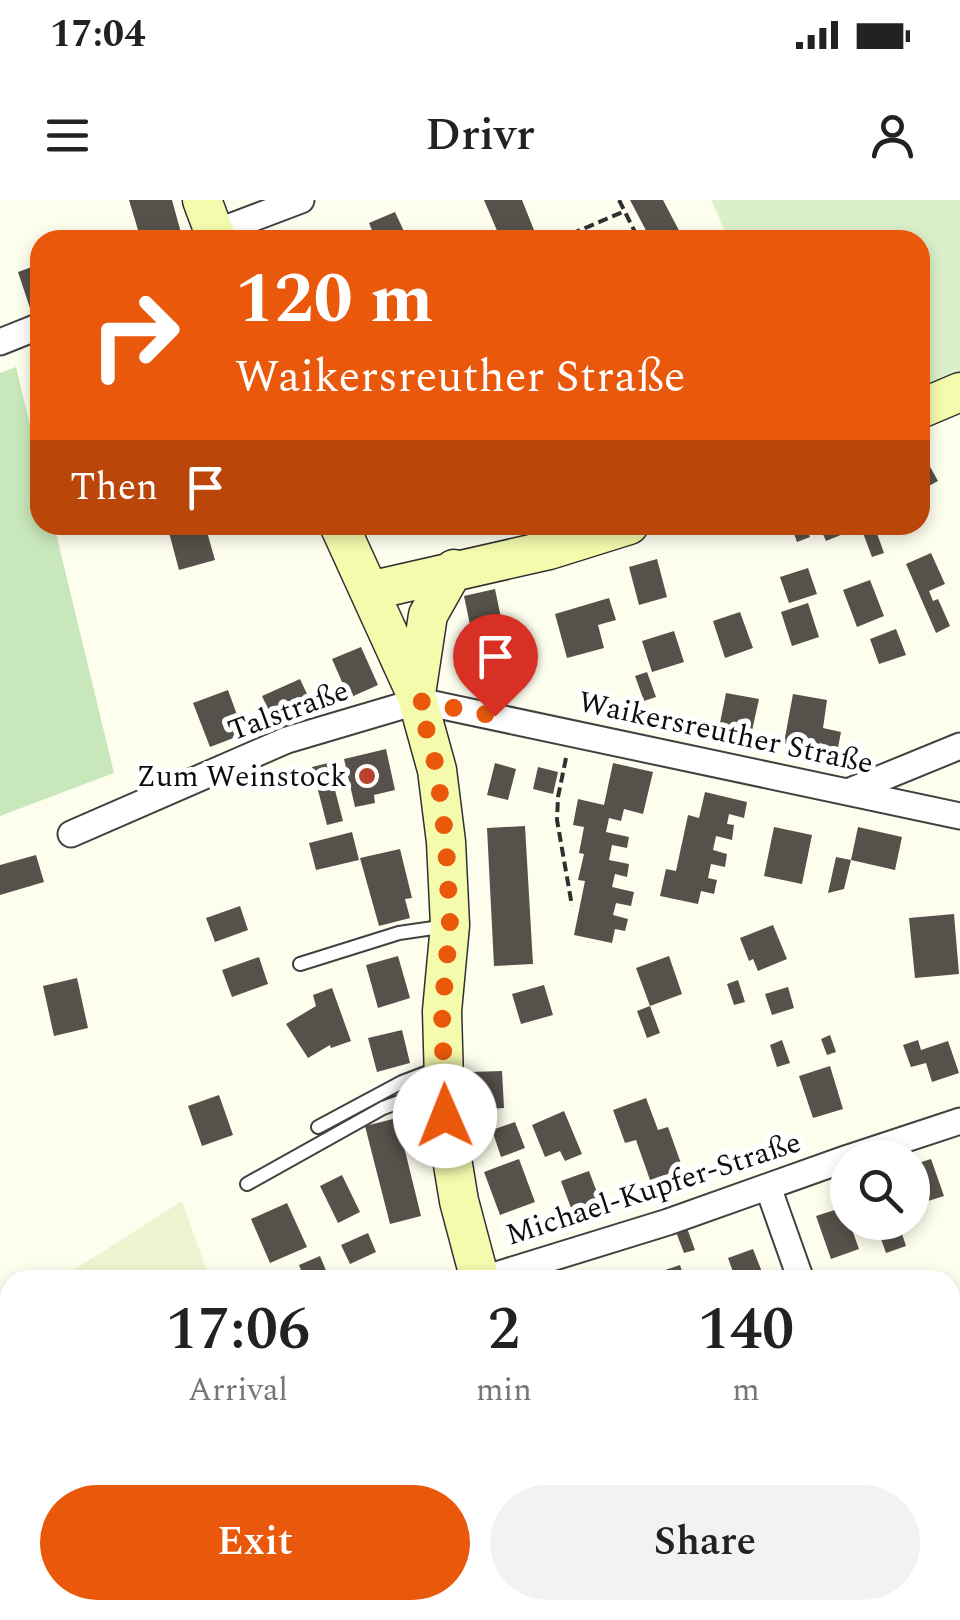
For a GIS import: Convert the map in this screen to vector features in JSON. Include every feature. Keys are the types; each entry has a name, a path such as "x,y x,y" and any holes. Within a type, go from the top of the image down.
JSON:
{"main road":[{"path":"930,406 960,392"},
{"path":"344,535 418,697 437,770 450,925 442,1012 445,1116 459,1201 477,1270"},
{"path":"369,591 549,550 597,535"},
{"path":"418,697 428,615 454,570"}],"street":[{"path":"211,224 301,200"},
{"path":"0,342 30,330"},
{"name":"Waikersreuther Straße","path":"418,697 960,816"},
{"name":"Talstraße","path":"70,834 286,740 418,697"},
{"path":"850,791 960,746"},
{"name":"Michael-Kupfer-Straße","path":"902,1140 960,1121"},
{"name":"Michael-Kupfer-Straße","path":"511,1270 830,1165"},
{"path":"768,1187 797,1270"}],"lane":[{"path":"300,964 399,933 450,925"},
{"path":"318,1127 402,1082 444,1076"},
{"path":"247,1184 444,1076"}],"path":[{"path":"619,200 634,230"},
{"path":"579,230 625,210"},
{"path":"572,732 557,820 572,906"}],"green space":[{"path":"711,200 960,200 960,372 930,386 930,230 724,230"},
{"path":"16,367 30,425 30,535 56,535 114,773 0,816 0,373"},
{"path":"182,1201 206,1270 74,1270"}],"building":[{"path":"129,200 172,200 180,230 138,230"},
{"path":"484,200 522,200 534,230 497,230"},
{"path":"630,200 663,200 679,230 646,230"},
{"path":"395,212 403,230 372,230 369,223"},
{"path":"30,268 30,308 18,272"},
{"path":"930,467 938,481 930,485"},
{"path":"170,535 208,535 215,560 179,570"},
{"path":"795,535 809,535 810,537 797,542"},
{"path":"864,535 878,535 884,553 872,557"},
{"path":"931,553 945,584 929,591 933,601 938,599 950,626 936,633 906,564"},
{"path":"657,559 667,597 639,605 629,567"},
{"path":"808,568 817,594 789,603 780,577"},
{"path":"870,580 884,616 857,627 843,590"},
{"path":"495,589 510,661 479,668 464,596"},
{"path":"609,598 616,620 598,625 604,648 567,658 555,614"},
{"path":"808,603 819,637 792,646 781,612"},
{"path":"740,612 753,648 725,658 713,621"},
{"path":"896,629 906,655 879,664 870,639"},
{"path":"674,631 684,662 652,672 642,641"},
{"path":"361,647 378,685 349,698 332,659"},
{"path":"647,672 656,697 644,701 635,676"},
{"path":"300,679 314,709 276,726 262,696"},
{"path":"228,690 244,734 210,747 193,703"},
{"path":"726,693 759,699 750,740 718,733"},
{"path":"793,694 827,700 823,728 841,732 837,753 784,743"},
{"path":"386,749 395,790 374,795 375,803 355,807 344,759"},
{"path":"328,763 343,821 327,825 312,767"},
{"path":"495,763 516,769 508,800 487,795"},
{"path":"613,763 653,772 643,814 624,809 621,821 609,818 606,832 629,837 627,848 612,845 609,860 629,864 627,877 615,874 612,887 634,892 631,906 616,903 613,915 628,919 625,931 615,929 612,943 574,935 585,881 578,880 584,854 579,853 584,827 573,825 578,799 604,805"},
{"path":"538,767 558,772 553,794 533,789"},
{"path":"705,792 747,802 744,818 729,814 727,824 734,825 732,840 716,836 713,850 727,854 725,867 711,864 708,878 717,880 714,894 701,891 698,904 660,896 666,869 676,871 688,815 699,818"},
{"path":"525,826 533,964 494,966 487,828"},
{"path":"774,827 812,835 802,884 764,876"},
{"path":"858,827 902,837 895,870 851,860"},
{"path":"352,832 359,860 316,870 309,843"},
{"path":"400,849 412,898 405,899 410,918 379,926 360,858"},
{"path":"36,855 44,882 0,895 0,865"},
{"path":"836,857 851,860 844,889 828,893"},
{"path":"240,906 248,930 215,942 206,918"},
{"path":"954,914 959,974 915,978 909,918"},
{"path":"773,925 787,959 758,971 753,959 749,961 740,938"},
{"path":"398,956 410,998 378,1008 366,965"},
{"path":"669,956 682,994 650,1006 636,968"},
{"path":"259,957 268,984 232,997 222,970"},
{"path":"77,978 88,1028 54,1036 43,986"},
{"path":"738,980 745,1002 734,1005 727,984"},
{"path":"544,985 553,1015 521,1024 512,994"},
{"path":"788,987 794,1008 772,1015 765,994"},
{"path":"332,988 351,1041 331,1048 330,1045 308,1058 286,1024 316,1006 313,995"},
{"path":"650,1006 660,1033 647,1038 637,1011"},
{"path":"402,1030 410,1063 377,1072 368,1038"},
{"path":"830,1035 836,1052 827,1055 821,1039"},
{"path":"782,1040 790,1063 777,1067 770,1045"},
{"path":"918,1040 921,1050 948,1041 959,1073 932,1082 926,1063 911,1067 903,1045"},
{"path":"830,1066 843,1109 813,1118 799,1076"},
{"path":"502,1071 504,1108 471,1110 470,1072"},
{"path":"219,1095 233,1135 202,1146 188,1106"},
{"path":"646,1098 658,1130 668,1127 683,1169 650,1180 636,1140 625,1143 613,1110"},
{"path":"564,1111 582,1154 565,1161 560,1151 545,1157 532,1125"},
{"path":"397,1118 421,1216 390,1224 365,1126"},
{"path":"515,1122 525,1148 501,1157 492,1130"},
{"path":"519,1159 535,1202 500,1215 484,1172"},
{"path":"930,1159 944,1196 930,1200"},
{"path":"589,1171 602,1206 574,1216 561,1181"},
{"path":"342,1175 360,1212 338,1223 320,1186"},
{"path":"287,1203 307,1247 270,1263 251,1219"},
{"path":"830,1212 830,1240 856,1240 859,1249 831,1259 816,1216"},
{"path":"687,1228 695,1250 684,1253 676,1232"},
{"path":"368,1233 376,1252 350,1264 341,1245"},
{"path":"881,1240 904,1240 906,1246 886,1253"},
{"path":"753,1249 761,1270 732,1270 728,1258"},
{"path":"320,1256 326,1270 301,1270 299,1265"}],"place":[{"name":"Zum Weinstock","path":"367,776"}],"route":[{"path":"445,1116 442,1012 450,925 446,842 437,770 419,701 495,716"}]}
